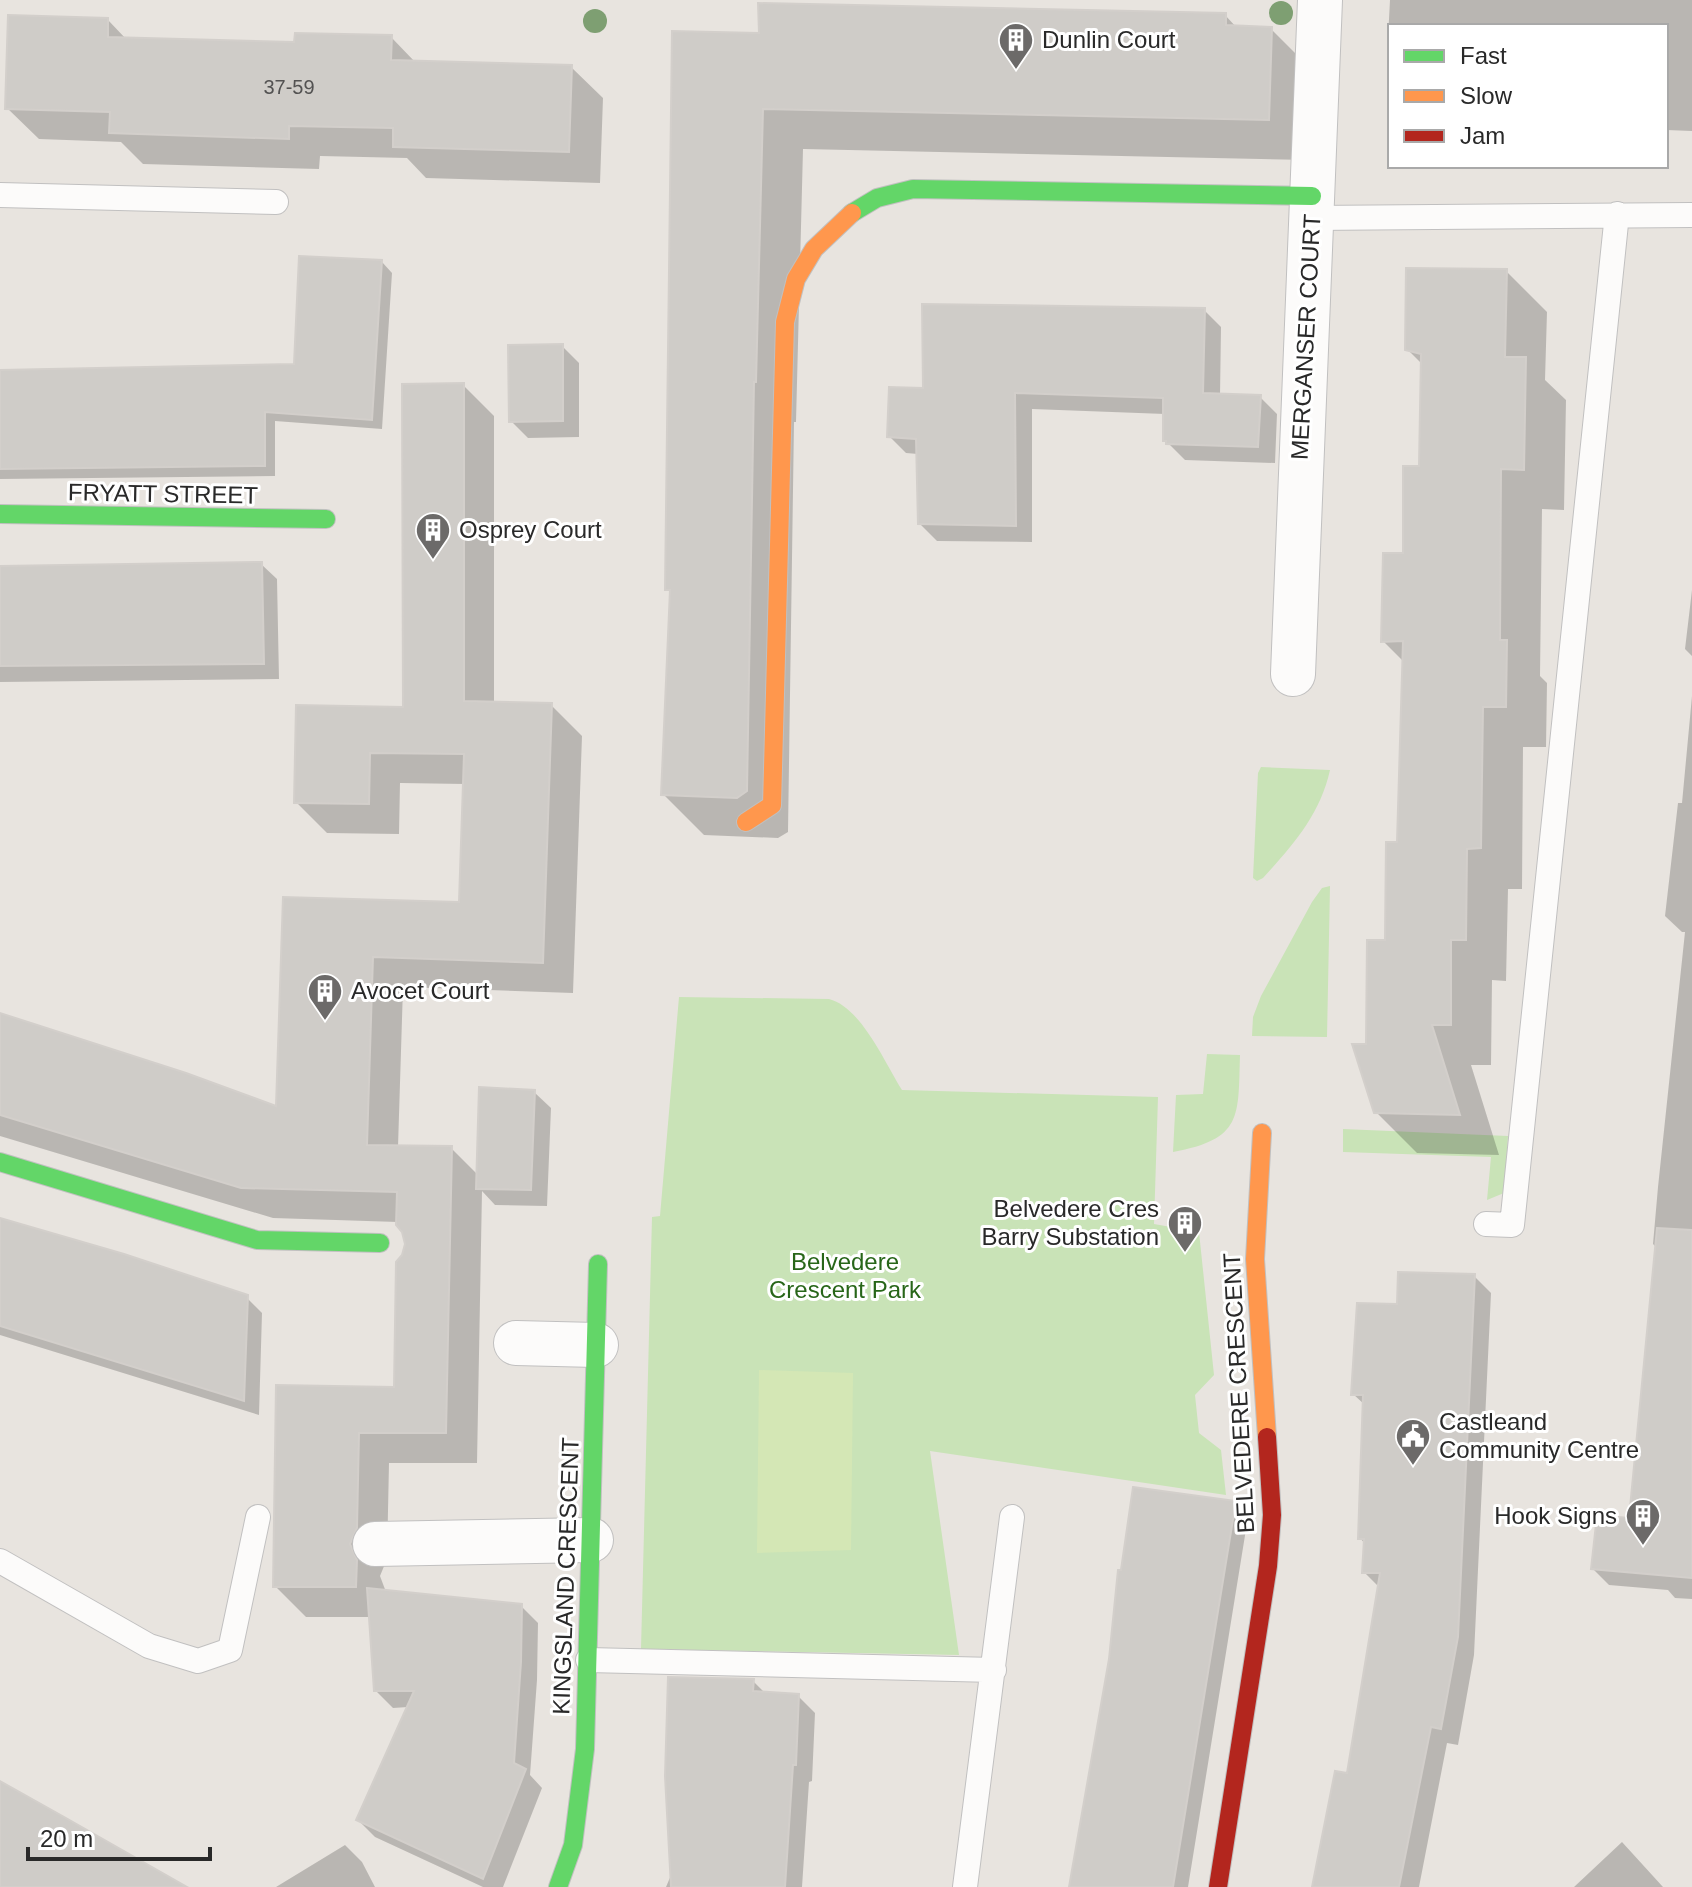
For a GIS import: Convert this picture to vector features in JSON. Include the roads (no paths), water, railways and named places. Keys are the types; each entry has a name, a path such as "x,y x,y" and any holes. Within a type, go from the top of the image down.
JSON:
{"street":[{"name":"MERGANSER COURT","path":"1293,674 1320,0"},
{"path":"746,822 772,805 785,322 796,279 814,249 845,218 877,198 913,189 1312,207"},
{"name":"FRYATT STREET","path":"0,514 326,519"},
{"name":"BELVEDERE CRESCENT","path":"1218,1887 1268,1566 1272,1515 1255,1259 1262,1133"},
{"path":"0,1162 257,1240 380,1243"},
{"name":"KINGSLAND CRESCENT","path":"558,1887 573,1845 585,1749 598,1264"},
{"path":"516,1343 596,1345"},
{"path":"375,1544 591,1540"}],"lane":[{"path":"0,195 276,202"},
{"path":"1312,207 1692,215"},
{"path":"1486,1224 1512,1225 1617,214"},
{"path":"0,1561 149,1646 198,1661 230,1650 258,1517"},
{"path":"965,1887 1012,1517"},
{"path":"588,1660 994,1670"}],"place":[{"name":"Dunlin Court","path":"1016,71"},
{"name":"Osprey Court","path":"433,561"},
{"name":"Avocet Court","path":"325,1022"},
{"name":"Belvedere Cres Barry Substation","path":"1185,1254"},
{"name":"Castleand Community Centre","path":"1413,1467"},
{"name":"Hook Signs","path":"1643,1547"}],"park label":[{"name":"Belvedere Crescent Park","path":"845,1276"}]}
